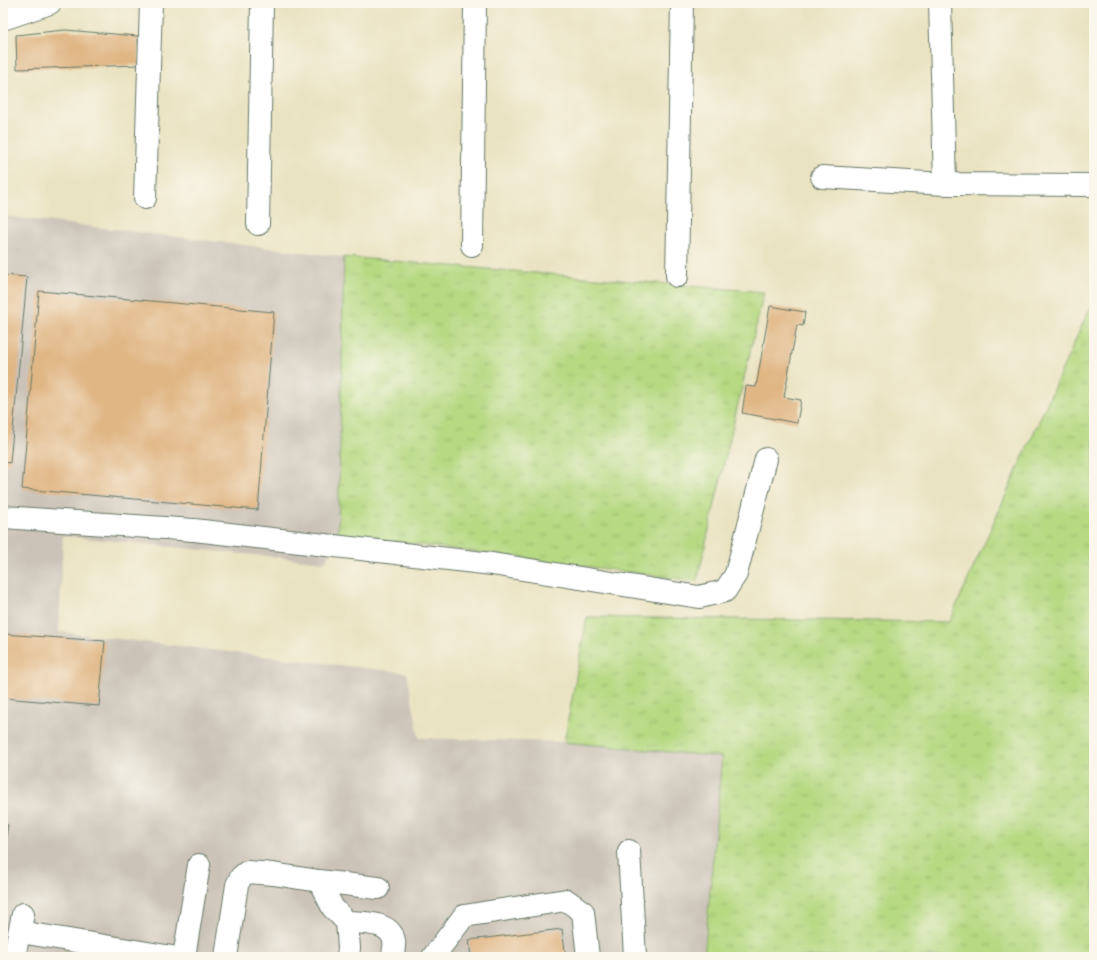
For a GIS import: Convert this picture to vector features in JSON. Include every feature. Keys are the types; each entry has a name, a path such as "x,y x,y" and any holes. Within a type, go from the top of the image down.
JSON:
{"street":[{"path":"3,19 50,3"},
{"path":"145,198 152,3"},
{"path":"258,224 262,3"},
{"path":"472,245 475,3"},
{"path":"677,276 682,3"},
{"path":"940,3 945,184"},
{"path":"822,177 945,184 1094,185"},
{"path":"3,517 194,530 492,564 699,598 725,591 736,574 766,460"},
{"path":"629,851 635,957"},
{"path":"184,957 199,865"},
{"path":"226,957 237,885 241,877 248,872 378,888"},
{"path":"319,881 333,908 346,922 349,948 348,957"},
{"path":"433,957 464,916 566,900 583,912 588,957"},
{"path":"346,922 381,925 389,931 394,940 393,957"},
{"path":"14,957 21,923 172,957"}],"shaded area":[{"path":"3,216 344,257 338,534 325,562 63,536 59,632 407,673 419,738 564,742 722,756 703,957 3,957"}],"green space":[{"path":"344,257 764,292 697,581 338,534"},
{"path":"1094,303 1094,957 704,957 722,757 564,742 587,617 949,622 1087,314"}],"building":[{"path":"65,30 138,36 139,65 17,69 16,35"},
{"path":"3,275 27,277 10,463 3,462"},
{"path":"39,291 274,312 258,510 22,489"},
{"path":"770,306 805,312 803,326 797,325 784,397 801,400 797,423 742,413 746,386 756,387"},
{"path":"3,634 105,641 99,706 3,698"},
{"path":"3,824 8,825 4,849 3,849"},
{"path":"562,929 566,957 471,957 469,940"}]}
